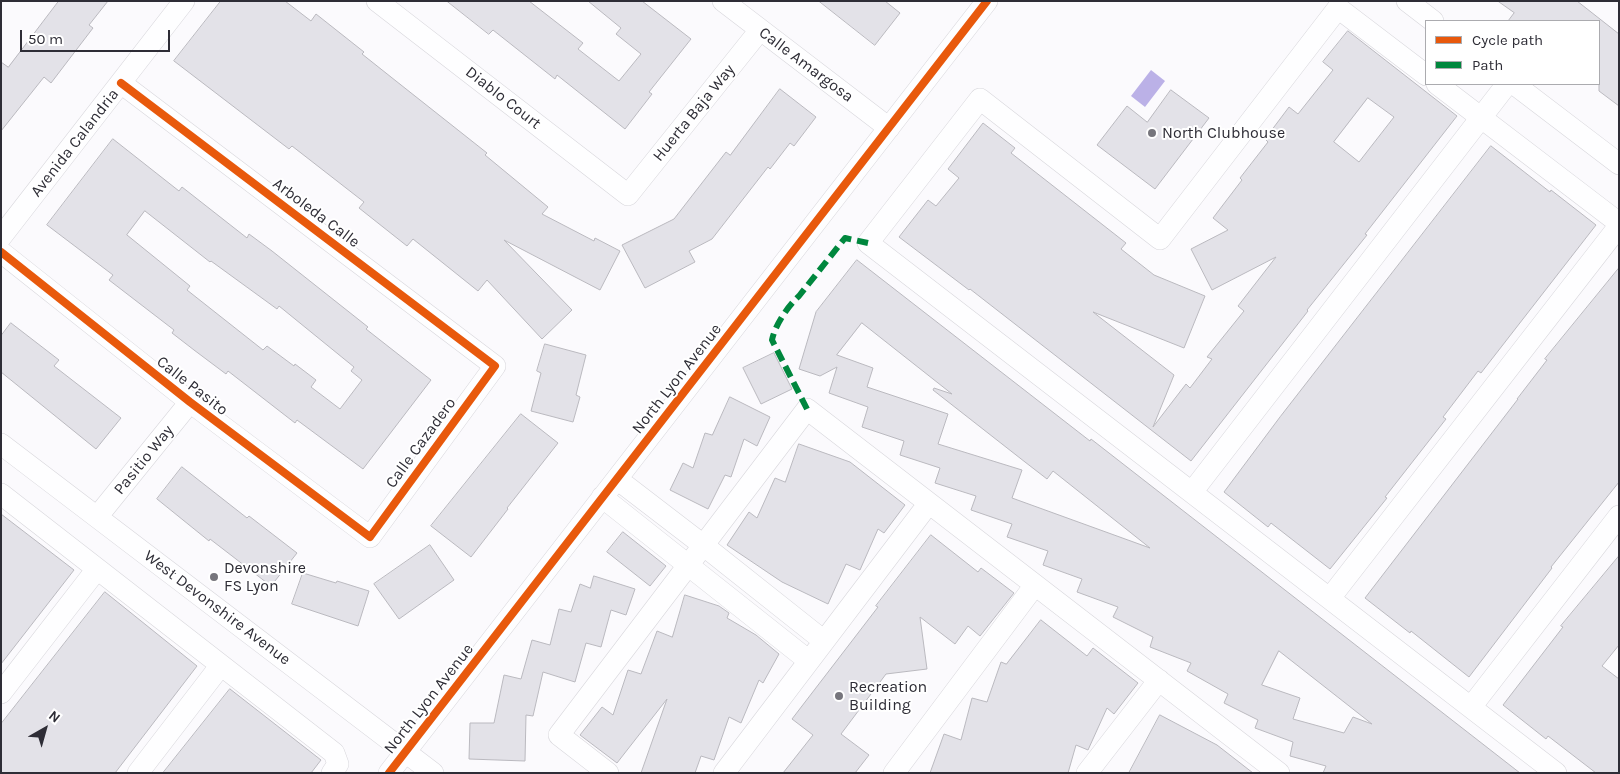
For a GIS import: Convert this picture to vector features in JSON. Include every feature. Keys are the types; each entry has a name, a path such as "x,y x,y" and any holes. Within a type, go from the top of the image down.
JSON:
{"street":[{"name":"Avenida Calandria","path":"1,237 184,1"},
{"name":"Diablo Court","path":"377,1 628,195"},
{"name":"Calle Amargosa","path":"723,1 889,128"},
{"name":"North Lyon Avenue","path":"389,773 987,1"},
{"path":"1407,1 1432,20"},
{"path":"1425,75 1338,8 1160,239 980,99 868,243 1556,773"},
{"name":"Huerta Baja Way","path":"628,195 760,30"},
{"name":"Arboleda Calle","path":"121,83 495,366"},
{"path":"1330,598 1619,224 1438,85"},
{"path":"1192,492 1506,85"},
{"path":"1515,85 1619,164"},
{"name":"Calle Pasito","path":"1,252 190,402 370,537"},
{"name":"Calle Cazadero","path":"370,537 495,366"},
{"name":"Pasitio Way","path":"97,518 190,402"},
{"path":"608,773 559,735 807,409 1278,773"},
{"name":"West Devonshire Avenue","path":"2,445 433,773"},
{"path":"617,479 824,641"},
{"path":"1,494 334,753 338,764 332,773"},
{"path":"602,497 809,661"},
{"path":"724,773 929,503"},
{"path":"1471,707 1619,516"},
{"path":"1,693 97,569"},
{"path":"894,773 1035,584"},
{"path":"138,773 221,666"},
{"path":"1087,773 1159,680"}],"shaded area":[{"path":"1151,70 1165,81 1145,107 1131,96"}],"building":[{"path":"59,1 108,1 89,25 93,28 51,83 44,77 1,131 1,62 8,67"},
{"path":"221,1 285,1 311,21 316,14 364,52 362,54 487,153 485,155 548,207 542,214 594,241 595,238 620,251 600,290 504,240 572,310 542,339 487,280 478,291 413,239 407,246 359,208 364,202 292,146 289,149 174,61"},
{"path":"447,1 529,1 583,43 578,49 619,81 641,54 616,34 621,28 588,1 642,1 691,39 649,92 652,94 625,129 557,75 555,79 493,30 489,34"},
{"path":"819,1 885,1 900,13 875,45"},
{"path":"1498,1 1577,1 1619,34 1619,106 1599,91 1600,20 1509,20 1514,13"},
{"path":"1348,31 1457,116 1191,461 970,289 899,237 928,200 936,206 959,178 948,169 983,123 1015,148 1011,153 1126,243 1121,249 1154,275 1205,296 1184,348 1093,312 1174,375 1153,427 1186,384 1190,388 1212,359 1207,357 1244,311 1238,306 1276,257 1212,290 1191,249 1228,230 1213,218 1242,180 1240,178 1268,142 1265,139 1289,107 1298,114 1333,70 1323,62","holes":["1368,98 1394,117 1359,162 1334,142"]},
{"path":"780,89 816,117 794,146 790,143 770,169 768,167 712,239 689,251 695,262 645,288 622,245 674,219 726,152 730,155"},
{"name":"North Clubhouse","path":"1171,90 1209,118 1155,189 1097,145 1127,106 1147,122"},
{"path":"113,139 179,191 182,187 247,238 249,234 272,251 431,380 363,469 297,420 295,423 228,371 226,374 194,350 172,333 174,330 109,280 113,275 47,225","holes":["145,211 210,262 277,309 279,306 354,367 351,371 362,380 340,409 311,387 316,380 267,346 263,350 187,290 190,286 127,235"]},
{"path":"1491,146 1596,225 1481,373 1478,371 1443,417 1446,419 1385,497 1387,498 1330,569 1271,523 1268,527 1224,492"},
{"path":"857,260 1090,441 1091,439 1520,773 1323,773 1326,766 1290,756 1293,742 1255,728 1258,720 1224,703 1228,694 1187,671 1191,663 1150,647 1153,637 1113,617 1118,607 1077,592 1082,579 1043,565 1048,551 1007,537 1012,524 971,510 976,496 935,483 940,468 900,455 904,441 862,427 868,407 829,393 837,367 820,376 799,369 816,312","holes":["862,323 952,394 934,388 933,390 1025,462 1047,479 1053,471 1150,548 1012,498 1022,470 938,444 948,414 867,387 873,368 837,355","1279,651 1330,691 1372,724 1353,717 1344,733 1293,719 1300,698 1262,685"]},
{"path":"1619,268 1619,482 1551,567 1469,677 1411,631 1410,633 1365,598 1518,399 1547,360 1545,359"},
{"path":"11,323 59,360 54,366 121,418 96,449 1,372 1,336"},
{"path":"545,344 586,355 576,395 580,397 573,422 531,411 541,373 537,371"},
{"path":"774,353 792,389 761,404 743,368"},
{"path":"730,397 770,417 757,446 744,439 731,477 725,475 708,509 670,490 683,463 693,468 705,433 712,435"},
{"path":"521,414 558,443 471,557 431,526"},
{"path":"799,444 850,462 905,505 884,533 878,529 860,570 846,564 828,604 782,582 727,545 749,512 757,518 775,478 785,482"},
{"path":"182,467 247,518 249,516 297,553 271,586 210,539 209,541 157,499"},
{"path":"1,514 74,570 1,664"},
{"path":"623,532 666,566 650,586 607,552"},
{"path":"931,535 978,572 981,568 1014,593 980,636 968,626 955,644 920,617 927,669 886,674 841,734 869,755 855,773 783,773 813,735 792,719"},
{"path":"430,545 454,580 399,619 374,584"},
{"path":"1619,556 1619,645 1602,666 1619,679 1619,773 1596,773 1548,736 1546,739 1503,705 1563,627 1561,626"},
{"path":"303,573 369,591 358,626 292,604"},
{"path":"594,576 635,589 626,615 611,610 601,647 586,643 575,682 543,672 533,716 526,715 525,761 469,759 470,723 494,723 504,675 521,679 532,640 550,645 559,609 571,612 580,584 590,588"},
{"path":"105,592 197,666 115,773 1,773 1,724"},
{"path":"685,595 719,606 729,613 727,618 756,635 779,654 763,683 759,680 741,723 729,717 714,760 701,756 695,773 641,773 667,699 617,763 580,735 602,707 613,715 628,670 641,674 657,631 672,637"},
{"path":"1041,620 1087,656 1093,648 1138,683 1114,714 1107,708 1088,750 1076,745 1068,773 930,773 944,734 961,740 972,698 987,702 1001,662 1006,664"},
{"path":"230,689 321,760 311,773 163,773"},
{"path":"1160,715 1217,745 1253,773 1129,773"}],"marked path":[{"path":"807,409 772,340 774,334 786,310 845,238 868,243"}],"cycle path":[{"path":"389,773 987,1"},
{"path":"1,252 190,402 370,537 495,366 121,83"}],"place":[{"name":"North Clubhouse","path":"1152,133"},
{"name":"Devonshire FS Lyon","path":"214,577"},
{"name":"Recreation Building","path":"839,696"}]}
